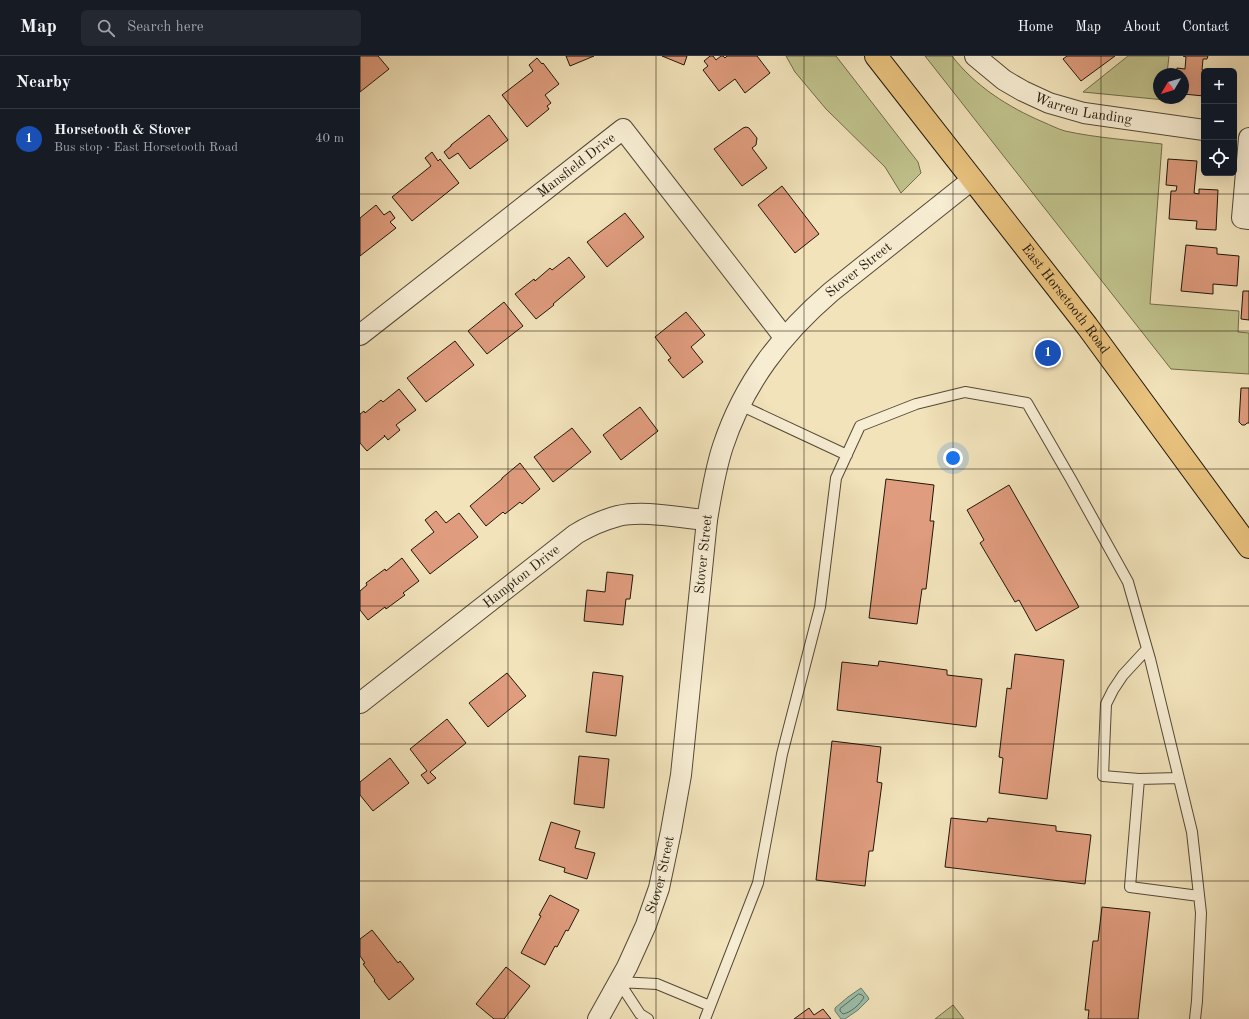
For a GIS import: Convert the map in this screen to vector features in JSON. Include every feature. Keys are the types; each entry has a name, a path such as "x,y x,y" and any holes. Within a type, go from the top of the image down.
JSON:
{"main road":[{"name":"East Horsetooth Road","path":"876,56 1087,326 1248,545"}],"street":[{"name":"Warren Landing","path":"975,56 1004,80 1049,103 1084,113 1201,130"},
{"name":"Mansfield Drive","path":"360,335 623,129 784,337"},
{"path":"1237,135 1249,137 1242,218 1249,219"},
{"name":"Stover Street","path":"598,1019 627,967 646,925 659,888 681,775 707,520 714,480 723,447 740,405 771,354 784,337 809,311 972,179"},
{"name":"Hampton Drive","path":"360,703 576,534 597,523 619,516 643,514 707,520"}],"lane":[{"path":"705,1019 758,882 782,754 820,607 836,478 860,426 916,404 965,392 1027,403 1072,480 1128,582 1147,649 1192,832 1201,913 1195,1019"},
{"path":"740,405 846,455"},
{"path":"1147,649 1123,675 1106,704 1103,776 1140,779 1179,778"},
{"path":"1140,779 1130,887 1199,896"},
{"path":"619,982 657,984 710,1006"},
{"path":"619,982 640,1014 648,1019"}],"green space":[{"path":"786,56 836,56 918,162 921,173 901,193 885,167 826,109 795,72"},
{"path":"925,56 952,56 971,77 993,95 1017,110 1065,131 1114,139 1162,144 1150,304 1239,311 1238,332 1249,333 1249,374 1171,369"},
{"path":"1128,56 1169,56 1168,68 1153,68 1153,99 1083,92"},
{"path":"953,1005 964,1019 935,1019"}],"water":[{"path":"861,988 869,999 858,1010 845,1019 841,1019 835,1011 835,1008"}],"building":[{"path":"360,56 378,56 389,69 360,92"},
{"path":"566,56 594,56 570,66"},
{"path":"662,56 687,56 684,65"},
{"path":"710,56 713,56 716,60 721,56 725,58 727,56 757,56 770,73 745,93 735,79 719,91 703,70 708,66 704,61"},
{"path":"1067,56 1115,56 1081,81 1063,59"},
{"path":"1183,56 1208,56 1207,59 1203,59 1201,68 1201,96 1189,95 1189,68 1185,68 1186,57"},
{"path":"537,58 542,64 543,63 559,84 545,95 551,103 547,106 549,109 527,127 502,95 533,71 529,65"},
{"path":"489,115 508,140 470,169 458,153 449,159 444,152"},
{"path":"746,127 749,128 757,138 756,145 752,148 767,168 742,186 714,149"},
{"path":"432,152 438,161 440,159 459,183 412,221 392,197 431,166 425,158"},
{"path":"1168,159 1197,161 1194,193 1199,194 1199,189 1218,190 1216,230 1196,229 1197,221 1169,219 1171,191 1176,191 1177,186 1166,185"},
{"path":"782,186 819,234 795,253 758,205"},
{"path":"376,205 384,215 390,211 395,218 390,222 396,228 360,256 360,218"},
{"path":"625,213 644,237 607,267 587,242"},
{"path":"1186,245 1217,248 1217,254 1239,256 1237,286 1213,284 1213,294 1181,291"},
{"path":"569,257 585,277 536,319 515,294 534,279 535,281 550,268 552,270"},
{"path":"1243,291 1249,291 1249,320 1241,319"},
{"path":"504,302 523,326 487,354 468,331"},
{"path":"686,312 705,335 691,347 703,362 683,378 668,360 671,358 655,337"},
{"path":"455,341 474,365 426,402 407,378"},
{"path":"1241,388 1249,388 1249,423 1245,425 1242,425 1239,422"},
{"path":"399,389 416,410 396,425 400,430 388,440 385,436 367,451 360,443 360,414 364,411 365,413 381,400 383,402"},
{"path":"640,407 658,431 621,460 603,435"},
{"path":"572,428 591,452 553,482 534,457"},
{"path":"520,463 540,489 522,504 520,502 505,514 503,512 486,526 470,506"},
{"path":"886,479 934,485 930,521 934,521 926,589 922,589 917,624 869,618"},
{"path":"1009,485 1079,607 1036,631 1019,600 1015,602 980,543 984,540 967,510"},
{"path":"436,511 446,523 459,513 478,537 430,574 411,550 434,532 425,520"},
{"path":"402,558 419,581 403,593 405,595 386,609 385,607 368,620 360,610 360,591 367,585 366,583 385,569 386,571"},
{"path":"607,572 633,575 630,599 626,599 623,625 584,621 587,590 605,592"},
{"path":"1015,654 1064,660 1047,799 999,793 1003,758 999,757 1007,688 1011,689"},
{"path":"879,661 947,670 947,675 982,679 976,727 837,710 842,662 878,666"},
{"path":"593,672 623,676 616,736 586,732"},
{"path":"507,673 526,696 488,727 469,703"},
{"path":"447,719 466,743 430,772 436,778 428,784 421,775 427,771 410,749"},
{"path":"832,741 881,747 877,782 882,783 873,851 869,851 865,886 816,880"},
{"path":"579,756 609,759 604,808 574,804"},
{"path":"390,758 409,783 373,811 360,795 360,782"},
{"path":"951,818 987,822 988,818 1056,826 1056,831 1091,835 1085,884 945,867"},
{"path":"551,822 580,831 575,848 595,853 587,879 564,872 565,868 539,860"},
{"path":"550,895 579,910 568,931 566,930 557,947 555,946 545,965 521,953 541,916 539,915"},
{"path":"1102,907 1150,912 1138,1019 1088,1019 1089,1010 1085,1010 1093,941 1098,941"},
{"path":"372,930 398,963 400,961 414,979 389,1000 374,981 375,980 363,964 365,963 360,956 360,939"},
{"path":"506,967 530,986 504,1019 494,1019 476,1004"},
{"path":"809,1008 814,1015 823,1009 831,1019 794,1019"}],"place":[{"name":"Horsetooth & Stover","path":"1048,353"}]}
